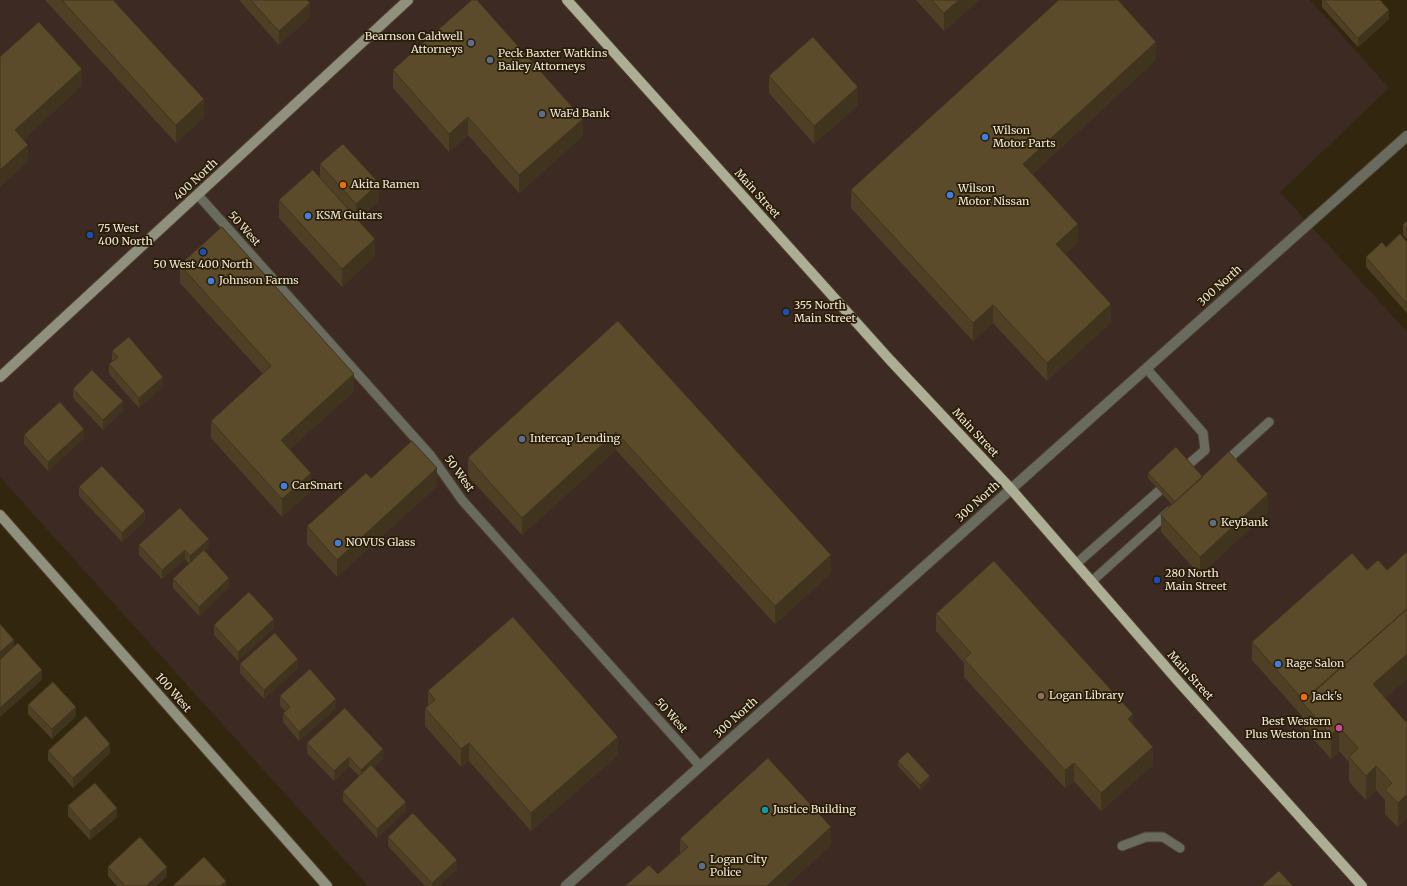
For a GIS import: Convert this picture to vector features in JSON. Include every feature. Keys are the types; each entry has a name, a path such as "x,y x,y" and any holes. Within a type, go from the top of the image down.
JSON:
{"main road":[{"name":"Main Street","path":"567,0 885,354 1010,489 1362,886"}],"street":[{"name":"400 North","path":"0,377 408,0"},
{"name":"300 North","path":"566,886 1010,489 1147,369 1302,228 1407,136"},
{"name":"100 West","path":"0,515 327,886"}],"lane":[{"name":"50 West","path":"198,195 431,456 462,500 700,766"},
{"path":"1076,564 1204,450 1204,433 1147,369"},
{"path":"1217,469 1269,422"},
{"path":"1091,582 1177,505"},
{"path":"1122,846 1146,837 1163,838 1180,848"}],"shaded area":[{"path":"0,0 1310,0 1389,88 1280,192 1407,332 1407,886 368,886 0,477"}],"building":[{"path":"62,0 113,0 204,99 176,125"},
{"path":"251,0 307,0 310,3 279,31"},
{"path":"472,0 477,0 583,119 519,175 468,117 449,134 393,70"},
{"path":"932,0 959,0 944,13"},
{"name":"Wilson Motor Nissan","path":"1059,0 1118,0 1156,42 1023,164 1078,224 1056,244 1111,304 1047,363 993,305 973,323 851,190"},
{"path":"1324,0 1380,0 1389,10 1358,38"},
{"path":"39,22 82,69 15,130 28,145 0,170 0,57"},
{"path":"813,37 858,87 814,126 769,76"},
{"path":"343,144 379,183 356,204 320,164"},
{"path":"313,170 375,239 342,269 279,200"},
{"path":"1407,221 1407,230 1403,225"},
{"path":"222,227 354,374 281,440 311,473 282,499 211,421 271,366 180,265"},
{"path":"1400,234 1407,242 1407,304 1366,257 1382,242 1386,247"},
{"path":"618,321 831,555 775,606 616,432 522,518 468,458"},
{"path":"129,337 163,377 139,398 109,364 118,357 112,351"},
{"path":"92,370 123,401 103,420 73,389"},
{"path":"60,402 84,429 48,462 24,435"},
{"path":"412,441 437,468 337,560 307,526 366,473 371,478"},
{"path":"1176,447 1203,477 1175,502 1148,473"},
{"name":"KeyBank","path":"1229,452 1268,494 1200,557 1161,515"},
{"path":"102,466 145,511 122,533 79,487"},
{"path":"180,508 209,539 190,556 185,550 162,570 139,545"},
{"path":"204,550 229,578 199,607 173,579"},
{"path":"1407,552 1407,609 1304,701 1252,642 1352,553 1367,570 1378,560 1387,570"},
{"name":"Logan Library","path":"994,561 1133,714 1128,719 1153,747 1101,793 1074,763 1065,770 964,659 971,653 936,614"},
{"path":"249,592 274,619 238,652 214,625"},
{"path":"1407,609 1407,654 1373,684 1405,721 1407,720 1407,794 1398,803 1385,790 1392,783 1376,766 1366,776 1349,757 1358,748 1339,727 1331,735 1302,702"},
{"path":"513,617 618,737 531,813 469,743 461,749 425,708 435,700 428,691"},
{"path":"0,624 14,640 0,652"},
{"path":"275,633 298,659 264,690 240,664"},
{"path":"18,643 42,670 0,708 0,660"},
{"path":"310,669 336,699 299,732 283,713 290,707 280,696"},
{"path":"53,682 76,707 52,729 28,705"},
{"path":"345,708 383,749 361,770 349,757 334,771 307,743"},
{"path":"86,716 110,744 73,778 48,751"},
{"path":"908,752 930,776 920,785 898,761"},
{"name":"Justice Building","path":"768,758 831,827 767,886 625,886 649,865 658,874 688,847 680,839"},
{"path":"371,765 406,802 377,829 343,792"},
{"path":"95,783 117,808 90,831 68,806"},
{"path":"413,813 457,860 432,883 388,837"},
{"path":"140,837 167,867 146,886 125,886 108,867"},
{"path":"204,857 226,881 220,886 173,886"},
{"path":"1279,871 1293,886 1262,886"}],"place":[{"name":"Bearnson Caldwell Attorneys","path":"471,43"},
{"name":"Peck Baxter Watkins Bailey Attorneys","path":"490,60"},
{"name":"WaFd Bank","path":"542,114"},
{"name":"Wilson Motor Parts","path":"985,137"},
{"name":"Akita Ramen","path":"343,185"},
{"name":"Wilson Motor Nissan","path":"950,195"},
{"name":"KSM Guitars","path":"308,216"},
{"name":"75 West 400 North","path":"90,235"},
{"name":"50 West 400 North","path":"203,252"},
{"name":"Johnson Farms","path":"211,281"},
{"name":"355 North Main Street","path":"786,312"},
{"name":"Intercap Lending","path":"522,439"},
{"name":"CarSmart","path":"284,486"},
{"name":"KeyBank","path":"1213,523"},
{"name":"NOVUS Glass","path":"338,543"},
{"name":"280 North Main Street","path":"1157,580"},
{"name":"Rage Salon","path":"1278,664"},
{"name":"Logan Library","path":"1041,696"},
{"name":"Jack's","path":"1304,697"},
{"name":"Best Western Plus Weston Inn","path":"1339,728"},
{"name":"Justice Building","path":"765,810"},
{"name":"Logan City Police","path":"702,866"}]}
